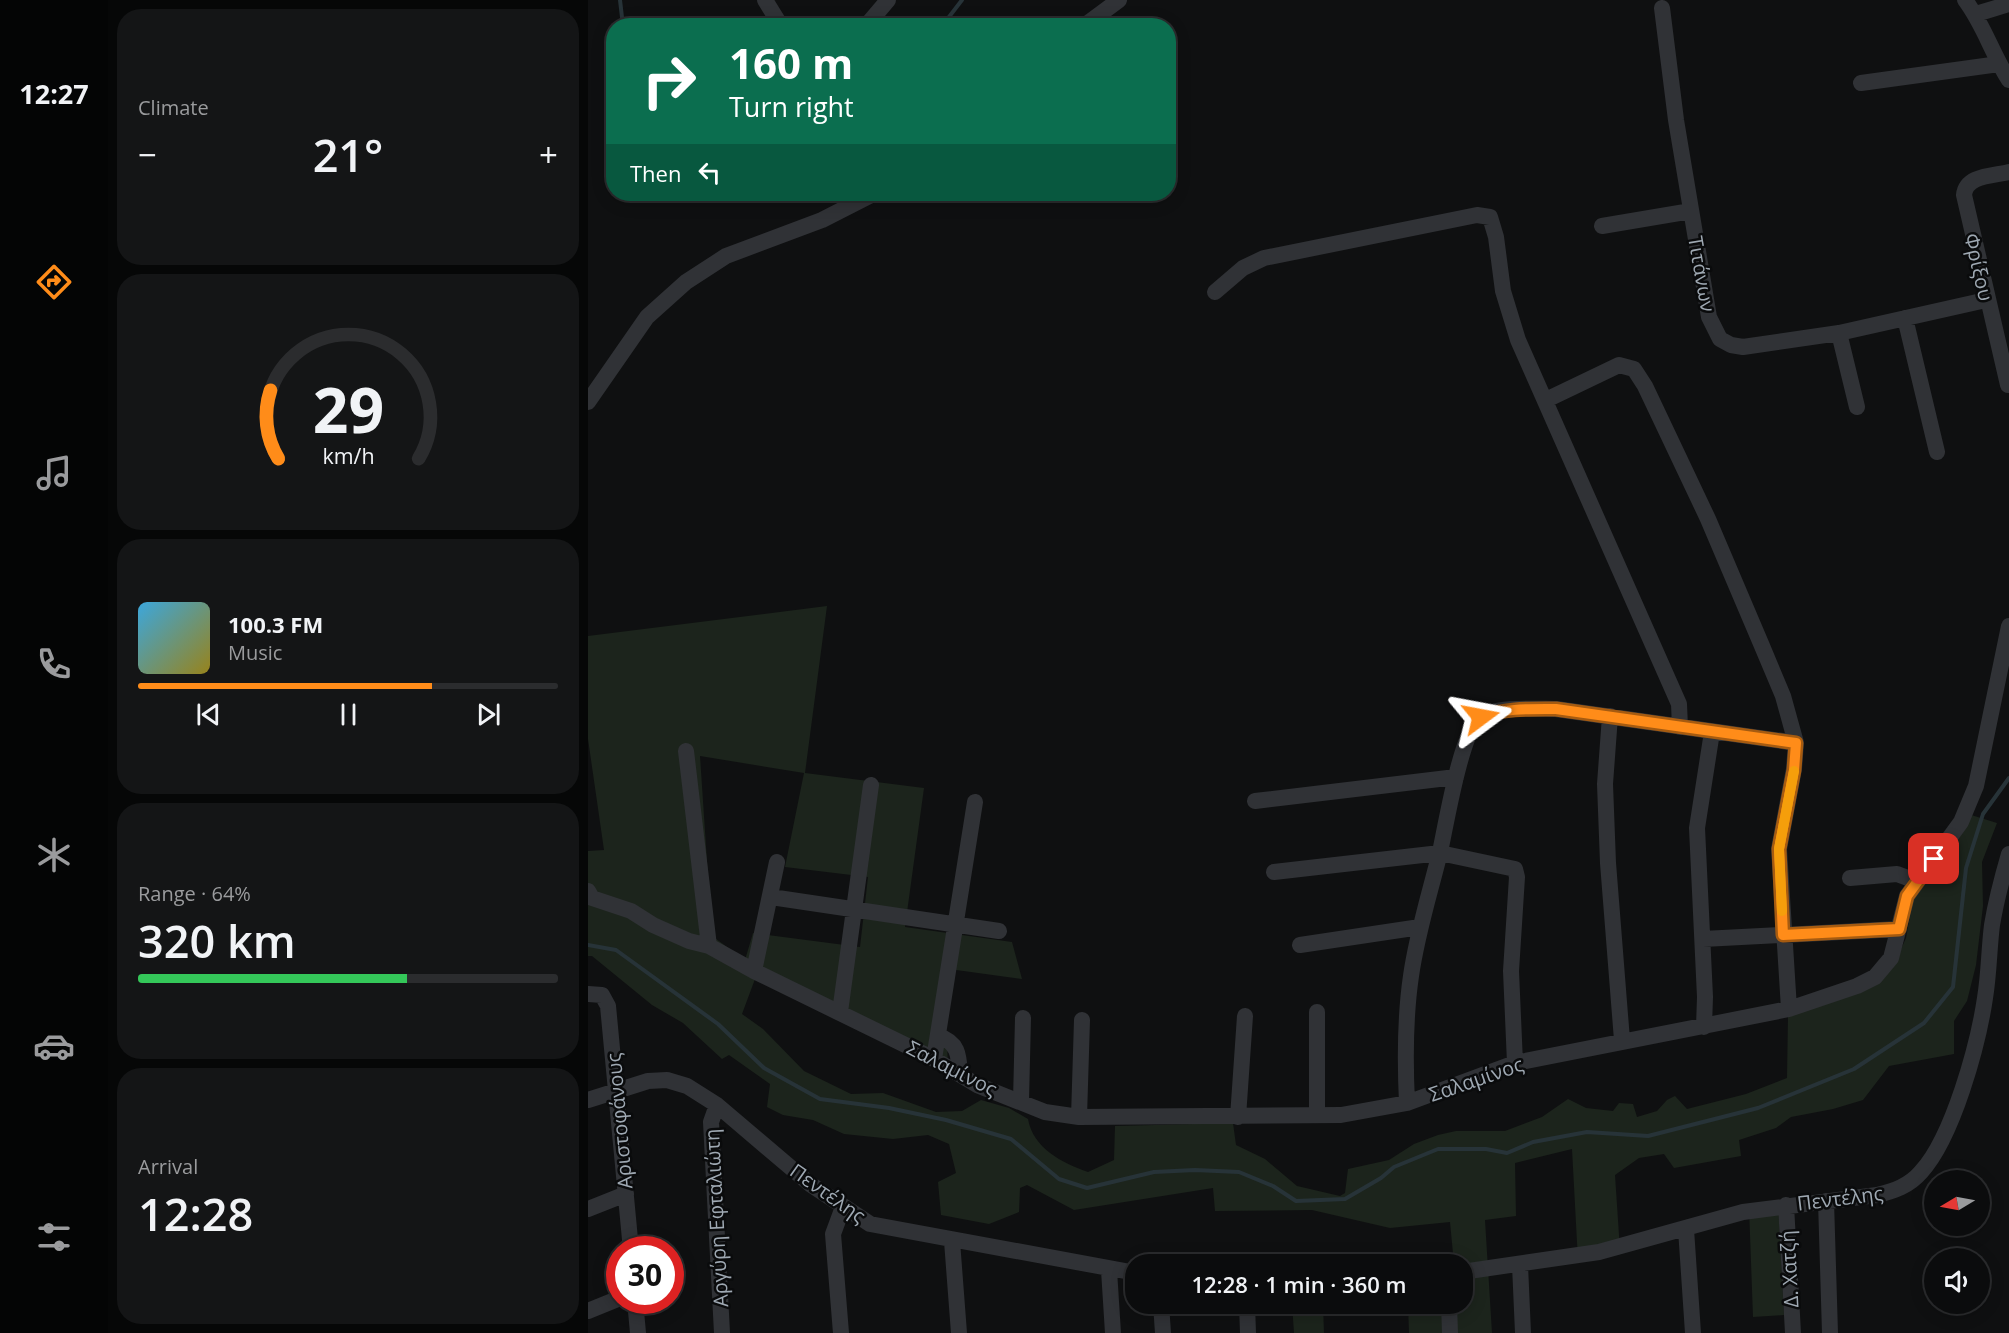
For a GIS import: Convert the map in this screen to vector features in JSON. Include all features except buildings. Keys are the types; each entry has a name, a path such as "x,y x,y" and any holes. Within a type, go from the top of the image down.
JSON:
{"street":[{"path":"765,0 776,18"},
{"path":"873,18 888,0"},
{"path":"1095,18 1119,0"},
{"path":"1965,0 1976,14 2009,80"},
{"path":"1976,14 2009,4"},
{"name":"Τιτάνων","path":"1662,8 1676,120 1709,317 1713,330 1720,339 1731,345 1743,347 1839,333 1986,300"},
{"path":"1861,83 1999,64"},
{"name":"Φρίξου","path":"2008,385 1964,201 1967,184 2009,172"},
{"path":"588,402 647,318 686,282 726,256 822,220 859,201"},
{"path":"1602,226 1691,211"},
{"path":"1215,292 1243,268 1264,258 1477,215 1490,217 1494,226 1509,316 1678,704 1680,727"},
{"path":"1905,318 1937,452"},
{"path":"1839,333 1857,407"},
{"path":"1546,400 1619,365 1634,369 1645,386 1708,519 1783,696 1796,743 1794,770 1779,849 1788,1009"},
{"name":"Σαλαμίνος","path":"588,891 592,898 631,911 653,925 689,941 709,946 753,971 840,1011 934,1059 977,1085 1045,1112 1079,1117 1238,1117 1350,1113 1407,1103 1515,1063 1622,1040 1704,1027 1788,1009 1857,986 1875,977 1891,958 1907,896 1916,881 1949,841 1970,804 1976,786 2009,626"},
{"path":"1407,1103 1411,978 1420,927 1440,853 1456,777 1472,727 1481,717 1494,712 1539,709 1610,716 1796,743"},
{"path":"1610,716 1605,784 1607,840 1622,1040"},
{"path":"1704,1027 1697,828 1712,732"},
{"path":"686,752 709,946"},
{"path":"1255,801 1456,777"},
{"path":"840,1011 856,908 871,785"},
{"path":"934,1059 975,802"},
{"path":"1274,872 1440,853 1515,869 1517,877 1511,971 1515,1063"},
{"name":"Πεντέλης","path":"1473,1271 1599,1252 1743,1212 1895,1191 1921,1173 1936,1150 1964,1086 1979,1033 1986,995 1998,889 2009,854"},
{"path":"753,971 777,862"},
{"path":"1850,878 1897,874 1916,881"},
{"path":"771,897 999,931"},
{"path":"1300,945 1420,927"},
{"path":"1702,939 1899,929"},
{"name":"Αριστοφάνους","path":"595,994 608,1006 630,1236"},
{"path":"1317,1012 1317,1115"},
{"path":"1238,1117 1245,1016"},
{"path":"1021,1101 1023,1018"},
{"path":"1079,1117 1082,1020"},
{"path":"938,1036 949,1040 955,1046 960,1074"},
{"name":"Πεντέλης","path":"588,1100 648,1081 667,1080 687,1086 717,1105 810,1184 870,1224 1125,1272"},
{"name":"Αργύρη Εφταλιώτη","path":"717,1105 711,1122 722,1333"},
{"path":"588,1209 626,1194"},
{"path":"1826,1201 1830,1333"},
{"name":"Δ. Χατζή","path":"1786,1205 1793,1333"},
{"path":"841,1333 832,1234 843,1207"},
{"path":"1686,1229 1693,1333"},
{"path":"952,1241 959,1333"},
{"path":"1520,1265 1523,1333"},
{"path":"1109,1270 1113,1333"},
{"path":"588,1311 606,1304"},
{"path":"636,1314 638,1333"},
{"path":"1162,1314 1163,1333"},
{"path":"1247,1314 1248,1333"},
{"path":"1449,1314 1450,1333"}],"shaded area":[{"path":"827,606 805,773 924,788 905,927 1012,942 1022,979 949,969 945,998 948,1066 758,971 742,1014 763,1029 804,1071 851,1094 883,1093 936,1112 962,1111 981,1100 1009,1108 1028,1119 1036,1138 1050,1153 1088,1172 1114,1160 1115,1126 1233,1123 1236,1145 1265,1159 1297,1186 1340,1196 1345,1193 1348,1169 1389,1160 1414,1144 1438,1135 1456,1131 1505,1131 1542,1117 1568,1099 1586,1108 1613,1111 1619,1103 1633,1104 1637,1117 1657,1111 1667,1100 1675,1096 1687,1109 1746,1094 1787,1078 1788,1016 1892,969 1906,938 1913,899 1953,848 1968,814 1997,823 1982,862 1983,906 1976,965 1967,1001 1954,1021 1954,1054 1889,1066 1863,1100 1833,1109 1791,1117 1776,1128 1739,1140 1741,1156 1674,1168 1664,1154 1639,1158 1615,1175 1620,1250 1578,1261 1572,1149 1515,1163 1516,1216 1485,1220 1492,1333 1409,1333 1408,1314 1473,1314 1473,1254 1453,1254 1450,1222 1390,1228 1312,1210 1215,1211 1213,1188 1074,1210 1027,1185 1020,1188 1019,1212 989,1224 941,1215 938,1182 956,1173 949,1144 928,1135 893,1139 844,1134 813,1120 783,1115 767,1107 770,1084 729,1055 722,1059 683,1023 652,1005 592,956 588,956 588,851 604,850 588,739 588,636","holes":["700,756 804,773 785,867 868,877 860,947 753,933 745,960 712,936"]},
{"path":"1778,1203 1784,1315 1753,1317 1749,1207"},
{"path":"1293,1314 1323,1314 1324,1333 1294,1333"}],"waterway":[{"path":"620,0 622,18"},
{"path":"948,18 962,0"},
{"path":"588,945 616,950 718,1024 764,1068 820,1099 889,1108 946,1120 1011,1139 1059,1179 1087,1188 1154,1172 1195,1170 1239,1172 1273,1186 1296,1201 1345,1199 1381,1178 1394,1167 1438,1149 1486,1149 1507,1153 1533,1142 1587,1132 1648,1136 1758,1108 1854,1069 1924,1023 1953,987 1966,868 1983,814 2009,778"}],"slow traffic":[{"path":"1782,911 1779,849 1794,771"}],"route":[{"path":"1481,717 1494,712 1520,709 1556,709 1796,743 1794,770 1779,849 1783,935 1899,929 1907,896 1934,859"}]}
